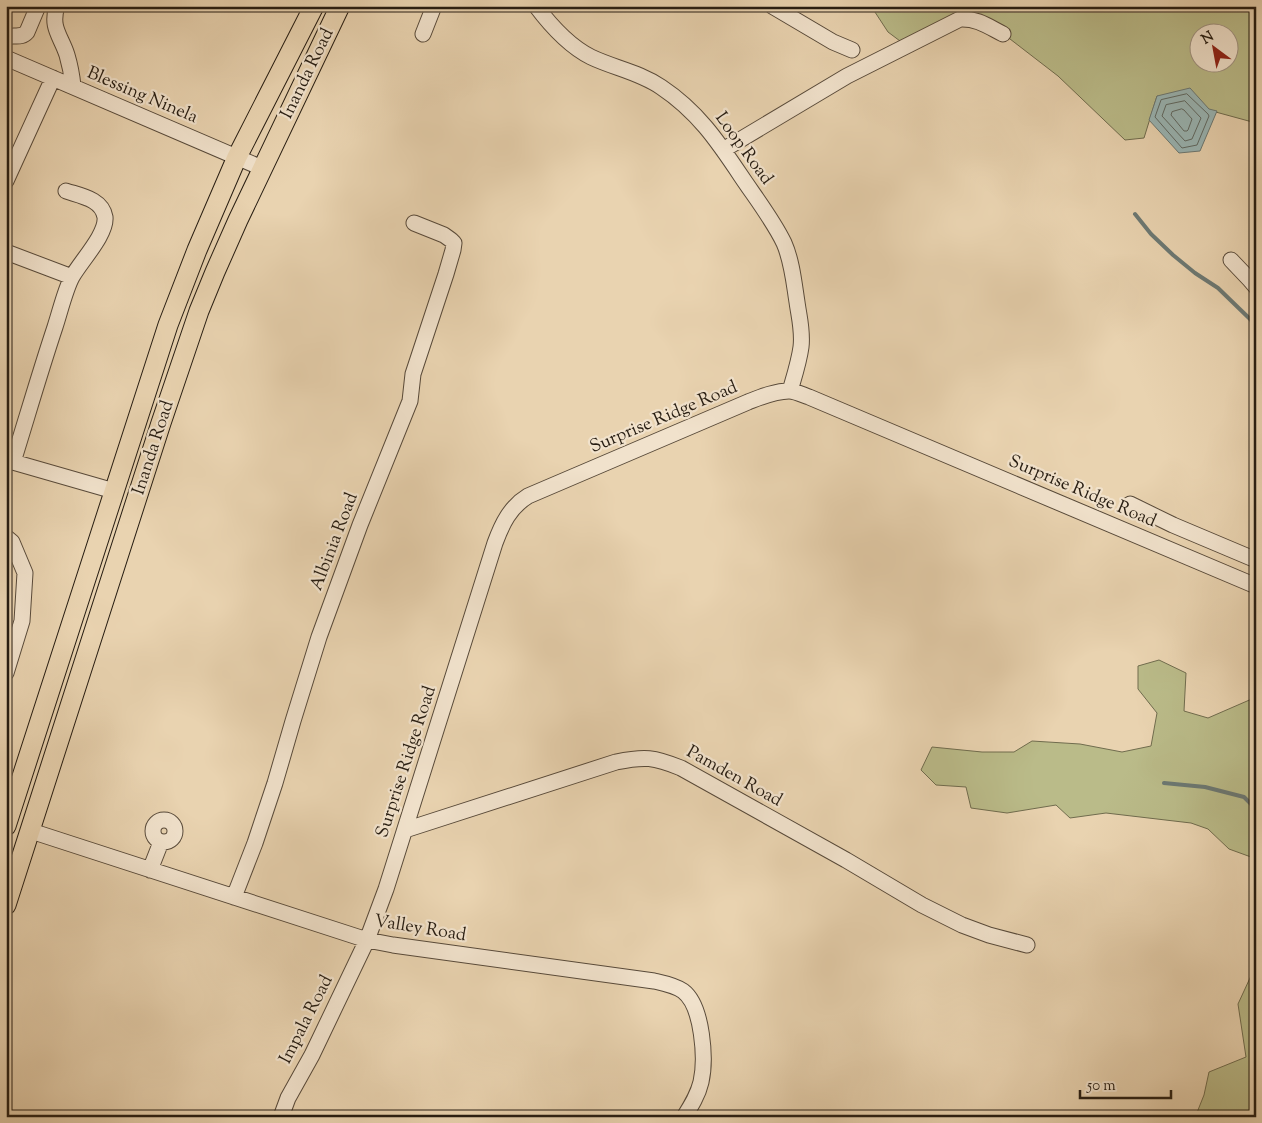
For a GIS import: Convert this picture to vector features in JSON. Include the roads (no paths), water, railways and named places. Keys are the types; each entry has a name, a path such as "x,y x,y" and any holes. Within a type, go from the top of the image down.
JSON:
{"main road":[{"name":"Inanda Road","path":"6,826 178,298 238,157 314,6"},
{"name":"Inanda Road","path":"6,904 185,351 222,254 340,6"},
{"path":"178,298 192,295 205,298"}],"street":[{"path":"6,37 25,35 38,6"},
{"path":"57,6 54,24 67,54 73,86"},
{"path":"423,34 434,6"},
{"name":"Loop Road","path":"536,6 560,34 580,51 658,85 700,119 778,231 787,251 801,323 800,355 790,391"},
{"path":"772,6 833,42 852,50"},
{"path":"723,150 847,76 960,19 969,18 1004,34"},
{"name":"Blessing Ninela","path":"6,58 262,168"},
{"path":"6,181 53,78"},
{"path":"66,191 94,200 102,210 105,220 103,230 72,277 10,463 114,491"},
{"name":"Albinia Road","path":"234,897 275,783 322,629 360,525 410,402 413,374 453,250 454,243 444,235 414,223"},
{"path":"6,252 72,277"},
{"path":"1232,260 1256,288"},
{"name":"Surprise Ridge Road","path":"367,940 386,889 495,544 510,511 522,500 557,483 748,402 778,392 790,391 809,397 1256,586"},
{"path":"1130,504 1173,526 1256,560"},
{"path":"6,537 12,542 25,573 22,621 6,673"},
{"name":"Pamden Road","path":"404,830 616,762 634,758 658,760 692,774 922,905 962,925 989,935 1028,945"},
{"name":"Valley Road","path":"31,831 367,940 668,984 684,992 689,999 697,1013 702,1038 701,1084 684,1117"},
{"path":"150,870 161,842"},
{"name":"Impala Road","path":"281,1117 288,1098 312,1054 367,940"}],"water":[{"path":"1190,88 1209,109 1217,111 1200,151 1179,153 1149,120 1157,96"}],"waterway":[{"path":"1135,214 1151,234 1173,255 1195,273 1218,288 1251,320 1256,330"},
{"path":"1164,783 1205,787 1244,797 1256,809"}]}
